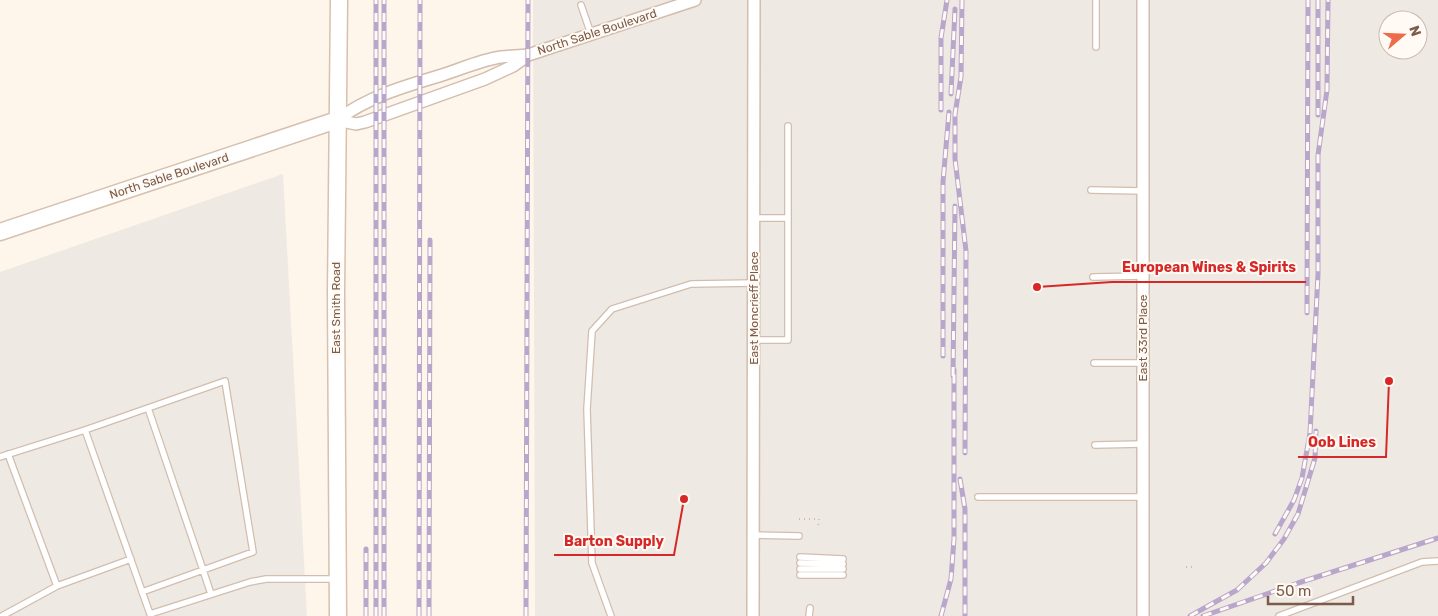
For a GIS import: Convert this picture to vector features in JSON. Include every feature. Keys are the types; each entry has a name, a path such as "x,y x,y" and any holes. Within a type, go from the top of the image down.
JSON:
{"street":[{"name":"East Smith Road","path":"338,616 336,294 339,0"},
{"name":"North Sable Boulevard","path":"0,232 337,120 365,102 419,82 488,60 528,55 695,0"},
{"name":"East Moncrieff Place","path":"753,616 754,0"},
{"name":"East 33rd Place","path":"1143,0 1143,616"},
{"name":"North Sable Boulevard","path":"337,120 356,124 365,122 485,79 513,66 528,55"}],"lane":[{"path":"1096,0 1096,47"},
{"path":"581,5 591,34"},
{"path":"754,340 788,340 788,126"},
{"path":"1092,190 1143,191"},
{"path":"754,218 788,218"},
{"path":"1093,277 1143,276"},
{"path":"611,616 592,563 587,409 592,331 612,309 691,284 754,283"},
{"path":"1094,363 1143,363"},
{"path":"0,457 85,430 225,381 253,552 142,592"},
{"path":"148,408 211,594"},
{"path":"85,430 150,614 232,586 266,579 338,579"},
{"path":"1095,445 1143,444"},
{"path":"8,454 57,586"},
{"path":"978,497 1143,497"},
{"path":"753,535 799,536"},
{"path":"2,616 57,586 131,559"},
{"path":"1279,616 1422,562 1438,561"},
{"path":"800,566 843,567 800,566"},
{"path":"809,616 810,608"}],"path":[{"path":"799,519 819,519 818,527 820,527"},
{"path":"1186,567 1195,567"}],"shaded area":[{"path":"533,0 1438,0 1438,616 535,616"},
{"path":"283,174 307,616 0,616 0,272"}],"railway":[{"path":"376,0 376,616"},
{"path":"384,0 384,616"},
{"path":"419,616 420,0"},
{"path":"526,616 528,0"},
{"path":"941,110 941,38 947,0"},
{"path":"962,0 961,77 955,114 955,159 966,251 965,453"},
{"path":"1307,313 1308,0"},
{"path":"1318,0 1318,115"},
{"path":"1275,534 1294,500 1302,478 1310,433 1318,274 1318,155 1327,90 1328,0"},
{"path":"951,94 955,9"},
{"path":"943,356 943,182 949,112"},
{"path":"953,376 955,206"},
{"path":"429,616 430,240"},
{"path":"941,616 951,579 954,539 954,370"},
{"path":"1190,616 1237,590 1266,563 1284,539 1298,514 1315,458 1316,431"},
{"path":"960,479 965,509 965,616"},
{"path":"1203,616 1438,538"},
{"path":"366,549 366,616"}],"place":[{"name":"European Wines & Spirits","path":"1037,287"},
{"name":"Oob Lines","path":"1389,381"},
{"name":"Barton Supply","path":"684,499"}]}
